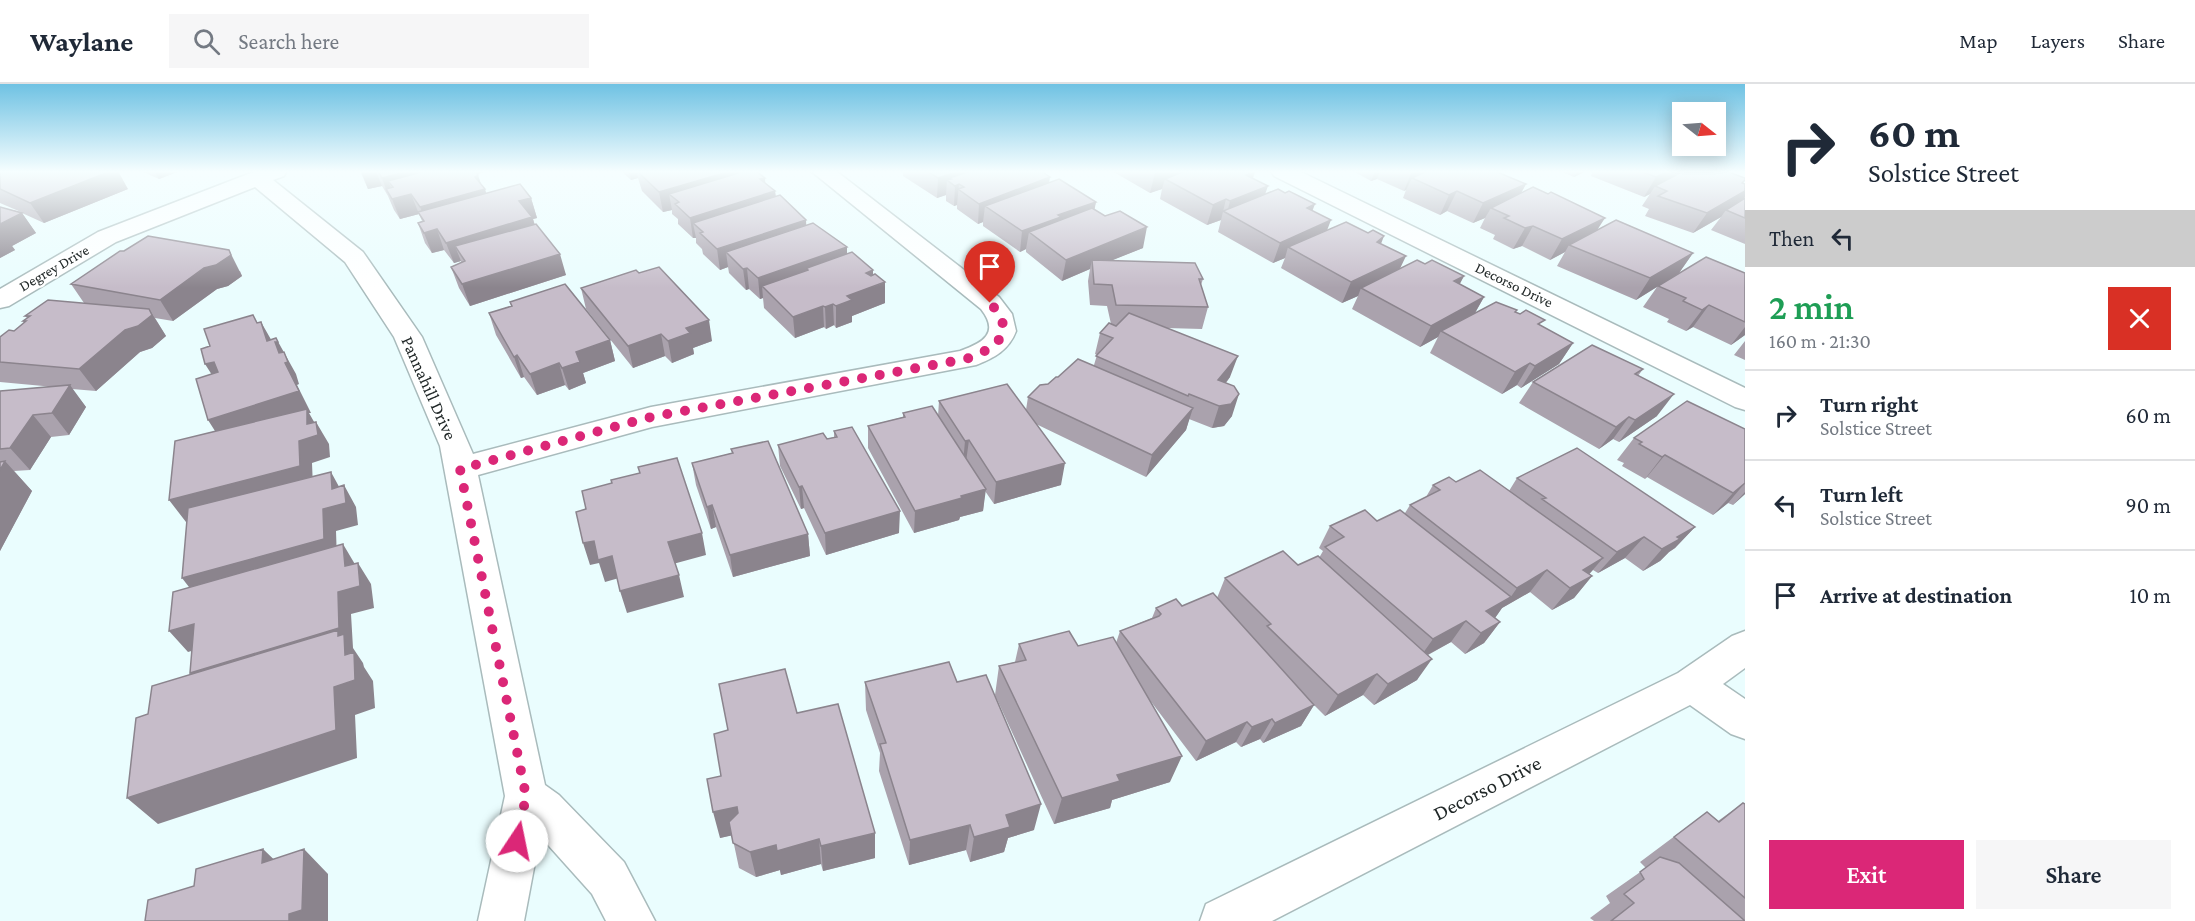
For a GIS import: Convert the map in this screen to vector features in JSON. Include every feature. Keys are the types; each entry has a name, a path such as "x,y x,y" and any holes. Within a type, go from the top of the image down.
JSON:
{"street":[{"name":"Degrey Drive","path":"0,300 107,237 175,210"},
{"name":"Pannahill Drive","path":"304,210 354,258 408,338 456,446 526,796 501,921"},
{"path":"460,469 651,417 966,359 995,345 1002,335 1004,324 1000,313 872,210"},
{"name":"Decorso Drive","path":"1361,210 1745,400"},
{"name":"Decorso Drive","path":"1223,921 1692,685 1745,647"},
{"path":"1692,685 1745,721"},
{"path":"526,796 544,809 608,878 632,921"}],"building":[{"path":"0,210 22,213 0,224"},
{"path":"425,210 526,210 532,217 446,243 437,229 424,233 418,223 424,221 418,212"},
{"path":"681,210 715,210 690,218"},
{"path":"733,210 796,210 806,220 717,249 693,223"},
{"path":"991,210 1072,210 1058,215 1061,217 1022,231"},
{"path":"1087,210 1095,210 1105,216 1120,211 1147,227 1066,260 1029,232"},
{"path":"1311,210 1331,220 1280,243 1223,211"},
{"path":"1496,210 1589,210 1605,218 1562,239 1533,226 1525,228 1504,218 1509,216"},
{"path":"1726,210 1745,210 1745,218"},
{"path":"1616,220 1693,253 1650,278 1569,245"},
{"path":"1346,222 1368,233 1373,230 1384,236 1377,242 1406,256 1351,282 1288,247"},
{"path":"813,223 847,247 758,278 747,268 743,269 726,252"},
{"path":"536,224 560,254 462,284 451,267 465,261 455,246"},
{"path":"148,236 229,250 231,255 216,265 204,268 160,300 71,284 120,251 124,251"},
{"path":"852,252 873,270 866,273 871,276 875,274 885,282 847,296 852,300 836,306 833,304 823,306 793,317 762,286 808,270 807,268"},
{"path":"1706,257 1745,273 1745,322 1709,305 1702,310 1683,301 1686,298 1658,286"},
{"path":"1092,260 1195,263 1203,279 1199,279 1208,307 1116,305 1112,285 1094,284"},
{"path":"1417,260 1425,264 1432,260 1464,276 1454,281 1484,297 1431,326 1361,288"},
{"path":"659,267 709,320 686,328 690,333 668,341 661,334 628,346 581,288 636,270 639,273"},
{"path":"565,284 610,340 576,352 580,362 562,368 559,363 530,374 517,355 514,357 489,313 512,306 510,302"},
{"path":"48,300 149,309 152,315 138,326 125,330 79,369 0,362 0,337 9,330 14,331 30,316 25,316"},
{"path":"1496,302 1517,310 1515,312 1520,314 1526,310 1545,320 1538,324 1573,343 1535,366 1530,363 1515,372 1441,331"},
{"path":"1129,313 1238,356 1218,380 1234,386 1239,394 1231,404 1219,406 1189,394 1188,396 1096,356 1113,338 1100,333 1109,323 1116,326"},
{"path":"253,315 257,323 261,322 267,341 276,338 279,353 284,352 288,362 285,363 299,391 208,420 196,379 218,372 214,362 205,364 201,349 210,346 204,329"},
{"path":"1592,345 1643,369 1635,374 1674,394 1635,420 1629,417 1616,427 1533,382"},
{"path":"1078,359 1193,408 1152,455 1028,397 1040,385 1048,384"},
{"path":"1007,384 1065,463 996,482 969,440 965,441 939,401"},
{"path":"70,385 52,413 33,415 10,448 0,449 0,391"},
{"path":"1687,401 1745,429 1745,483 1733,493 1665,455 1662,457 1639,444 1642,442 1634,438"},
{"path":"932,406 986,489 915,511 868,426 905,417 903,413"},
{"path":"307,409 307,424 316,422 318,435 299,441 300,466 169,500 175,441"},
{"path":"852,427 900,511 825,533 802,486 799,487 778,445 823,433 827,439 837,437 834,431"},
{"path":"768,441 808,534 730,555 712,505 707,507 692,463 733,453 731,449"},
{"path":"1577,448 1695,527 1662,549 1644,537 1617,552 1542,499 1546,498 1517,478"},
{"path":"677,458 702,533 668,542 679,575 620,591 612,556 598,560 594,541 583,543 576,512 586,509 582,491 612,483 611,480 640,473 638,467"},
{"path":"1480,470 1603,558 1583,570 1592,576 1570,588 1547,570 1517,588 1410,505 1440,490 1433,485 1449,477 1456,482"},
{"path":"331,472 332,489 344,485 346,503 323,509 324,539 182,578 188,508"},
{"path":"1365,510 1377,521 1400,510 1511,597 1486,611 1500,622 1481,633 1466,621 1433,639 1325,547 1344,537 1330,526"},
{"path":"343,544 345,566 358,563 360,586 338,592 339,628 190,673 194,624 169,631 173,592"},
{"path":"1283,551 1298,565 1318,556 1432,659 1388,684 1377,674 1338,695 1267,626 1271,624 1225,578"},
{"path":"1213,593 1314,705 1275,723 1272,719 1252,727 1247,722 1206,741 1120,631 1159,616 1161,614 1156,608 1176,599 1182,606"},
{"path":"338,630 338,636 344,634 345,655 354,652 355,680 334,687 336,730 127,798 136,718 148,714 152,686"},
{"path":"1069,631 1078,646 1113,637 1182,756 1117,775 1120,781 1062,798 999,666 1026,660 1019,644"},
{"path":"949,662 957,682 986,675 1041,804 1006,815 1010,827 974,837 970,825 910,840 880,744 886,743 865,682"},
{"path":"785,669 797,713 838,704 875,833 821,846 819,839 777,851 776,845 750,852 733,843 729,822 738,813 737,807 713,812 707,779 721,776 714,734 728,730 719,684"},
{"path":"1743,803 1745,804 1745,898 1674,837 1707,812 1719,822"},
{"path":"263,849 262,863 304,849 302,910 289,914 289,921 145,921 148,900 194,886 196,869"},
{"path":"1660,857 1679,863 1745,921 1611,921 1634,903 1624,894 1644,879 1640,872"}],"route":[{"path":"517,841 526,796 460,469 651,417 966,359 995,345 1002,335 1004,324 1000,313 990,303"}]}
